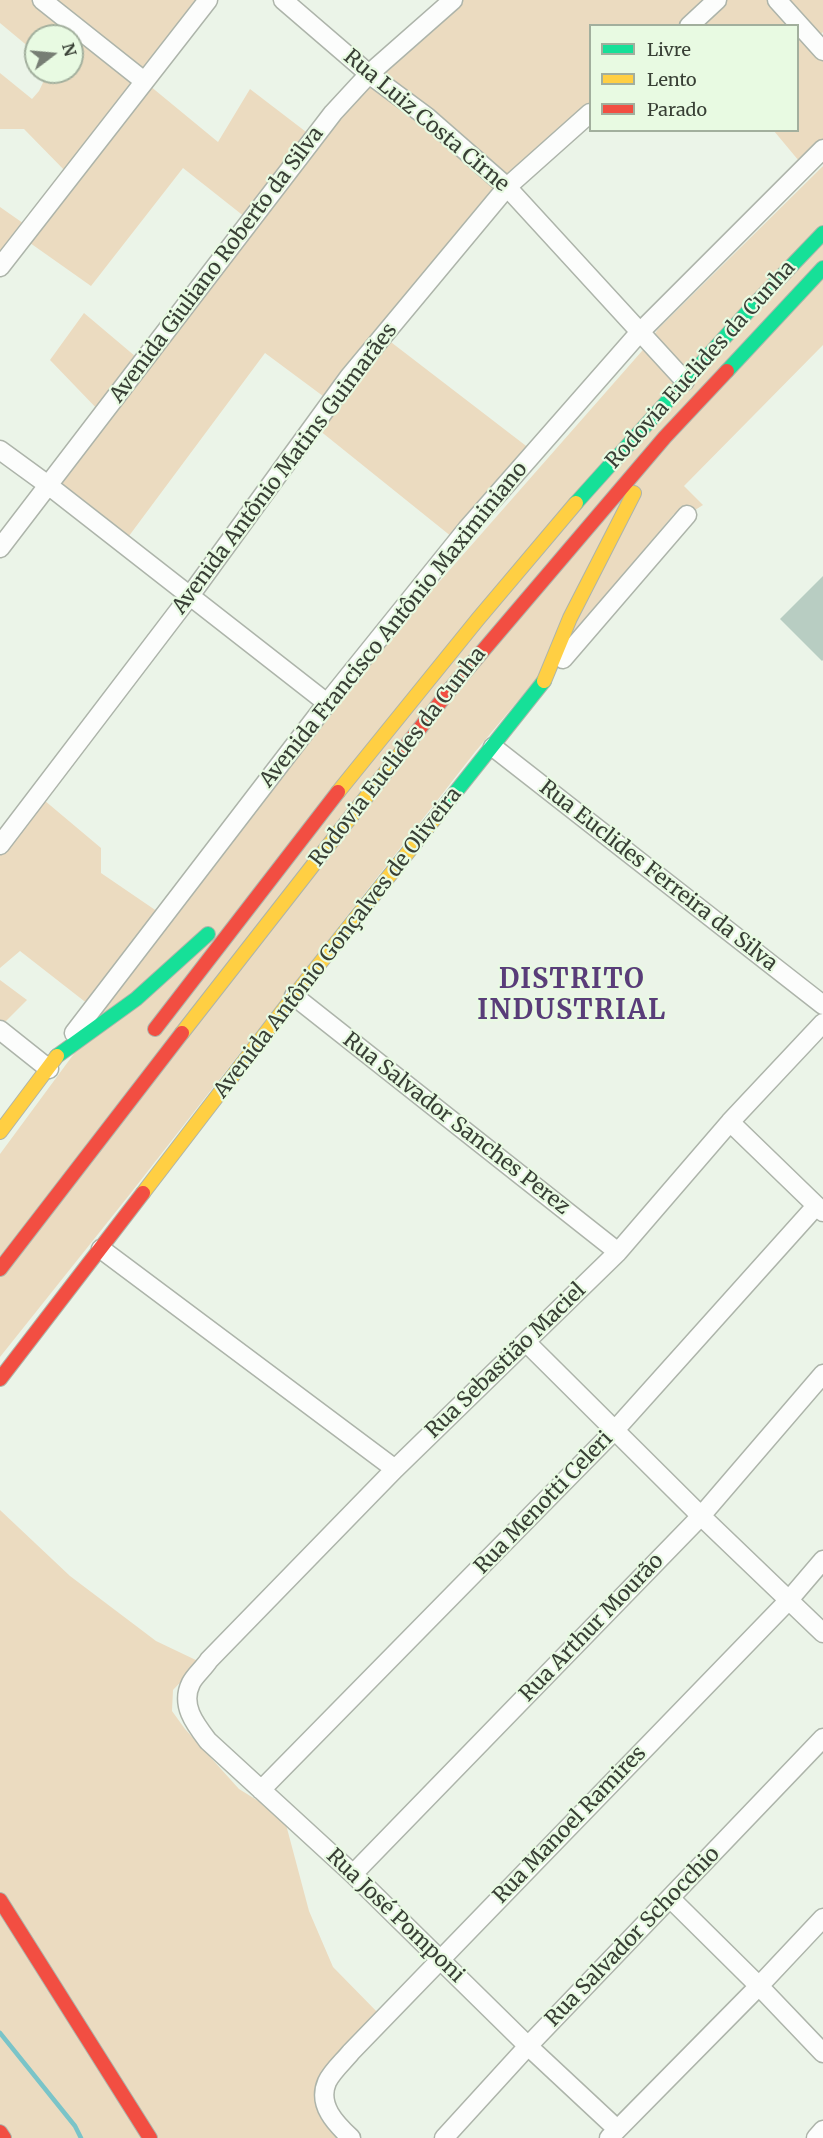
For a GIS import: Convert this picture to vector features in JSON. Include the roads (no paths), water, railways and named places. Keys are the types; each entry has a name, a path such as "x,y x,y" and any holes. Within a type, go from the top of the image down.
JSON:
{"main road":[{"name":"Rodovia Euclides da Cunha","path":"150,1036 270,879 518,570 685,381 793,262 823,233"},
{"name":"Rodovia Euclides da Cunha","path":"0,1269 135,1092 452,687 665,437 823,268"},
{"path":"544,681 570,618 597,562 665,437"},
{"name":"Avenida Antônio Gonçalves de Oliveira","path":"0,1379 294,996 544,681"},
{"path":"53,1062 178,963 235,907 270,879"},
{"name":"Avenida Francisco Antônio Maximiniano","path":"0,1132 53,1062"},
{"path":"0,1900 150,2138"},
{"path":"0,2132 4,2138"}],"street":[{"path":"42,0 144,81"},
{"path":"0,267 208,0"},
{"name":"Rua Luiz Costa Cirne","path":"283,0 369,74 427,117 507,187 685,381"},
{"name":"Avenida Giuliano Roberto da Silva","path":"0,548 333,113 369,74 453,0"},
{"path":"690,24 717,0"},
{"path":"777,0 799,24"},
{"path":"799,24 823,51"},
{"name":"Avenida Antônio Matins Guimarães","path":"0,845 189,597 349,377 507,187 589,115"},
{"name":"Avenida Francisco Antônio Maximiniano","path":"53,1062 327,703 467,529 639,333 823,149"},
{"path":"0,450 327,703"},
{"name":"Avenida Antônio Gonçalves de Oliveira","path":"544,681 687,515"},
{"name":"Rua Euclides Ferreira da Silva","path":"493,747 823,1005"},
{"name":"Rua Salvador Sanches Perez","path":"294,996 618,1252"},
{"name":"Rua Sebastião Maciel","path":"188,1695 191,1683 209,1660 395,1469 618,1252 730,1122 823,1023"},
{"path":"0,1030 53,1062"},
{"path":"730,1122 820,1209"},
{"name":"Rua Menotti Celeri","path":"261,1790 615,1430 820,1209"},
{"path":"101,1249 395,1469"},
{"path":"527,1343 701,1516 823,1633"},
{"name":"Rua Arthur Mourão","path":"353,1874 701,1516 823,1374"},
{"name":"Rua Manoel Ramires","path":"351,2138 336,2125 327,2110 324,2095 327,2081 351,2052 441,1958 788,1601 823,1560"},
{"name":"Rua José Pomponi","path":"188,1695 188,1709 194,1723 208,1741 441,1958 613,2134"},
{"name":"Rua Salvador Schocchio","path":"444,2138 528,2046 823,1738"},
{"path":"670,1898 823,2053"},
{"path":"613,2134 823,1918"},
{"path":"816,2138 823,2130"}],"waterway":[{"path":"0,2033 75,2126 81,2138"}],"district":[{"name":"DISTRITO INDUSTRIAL","path":"572,996"}]}
